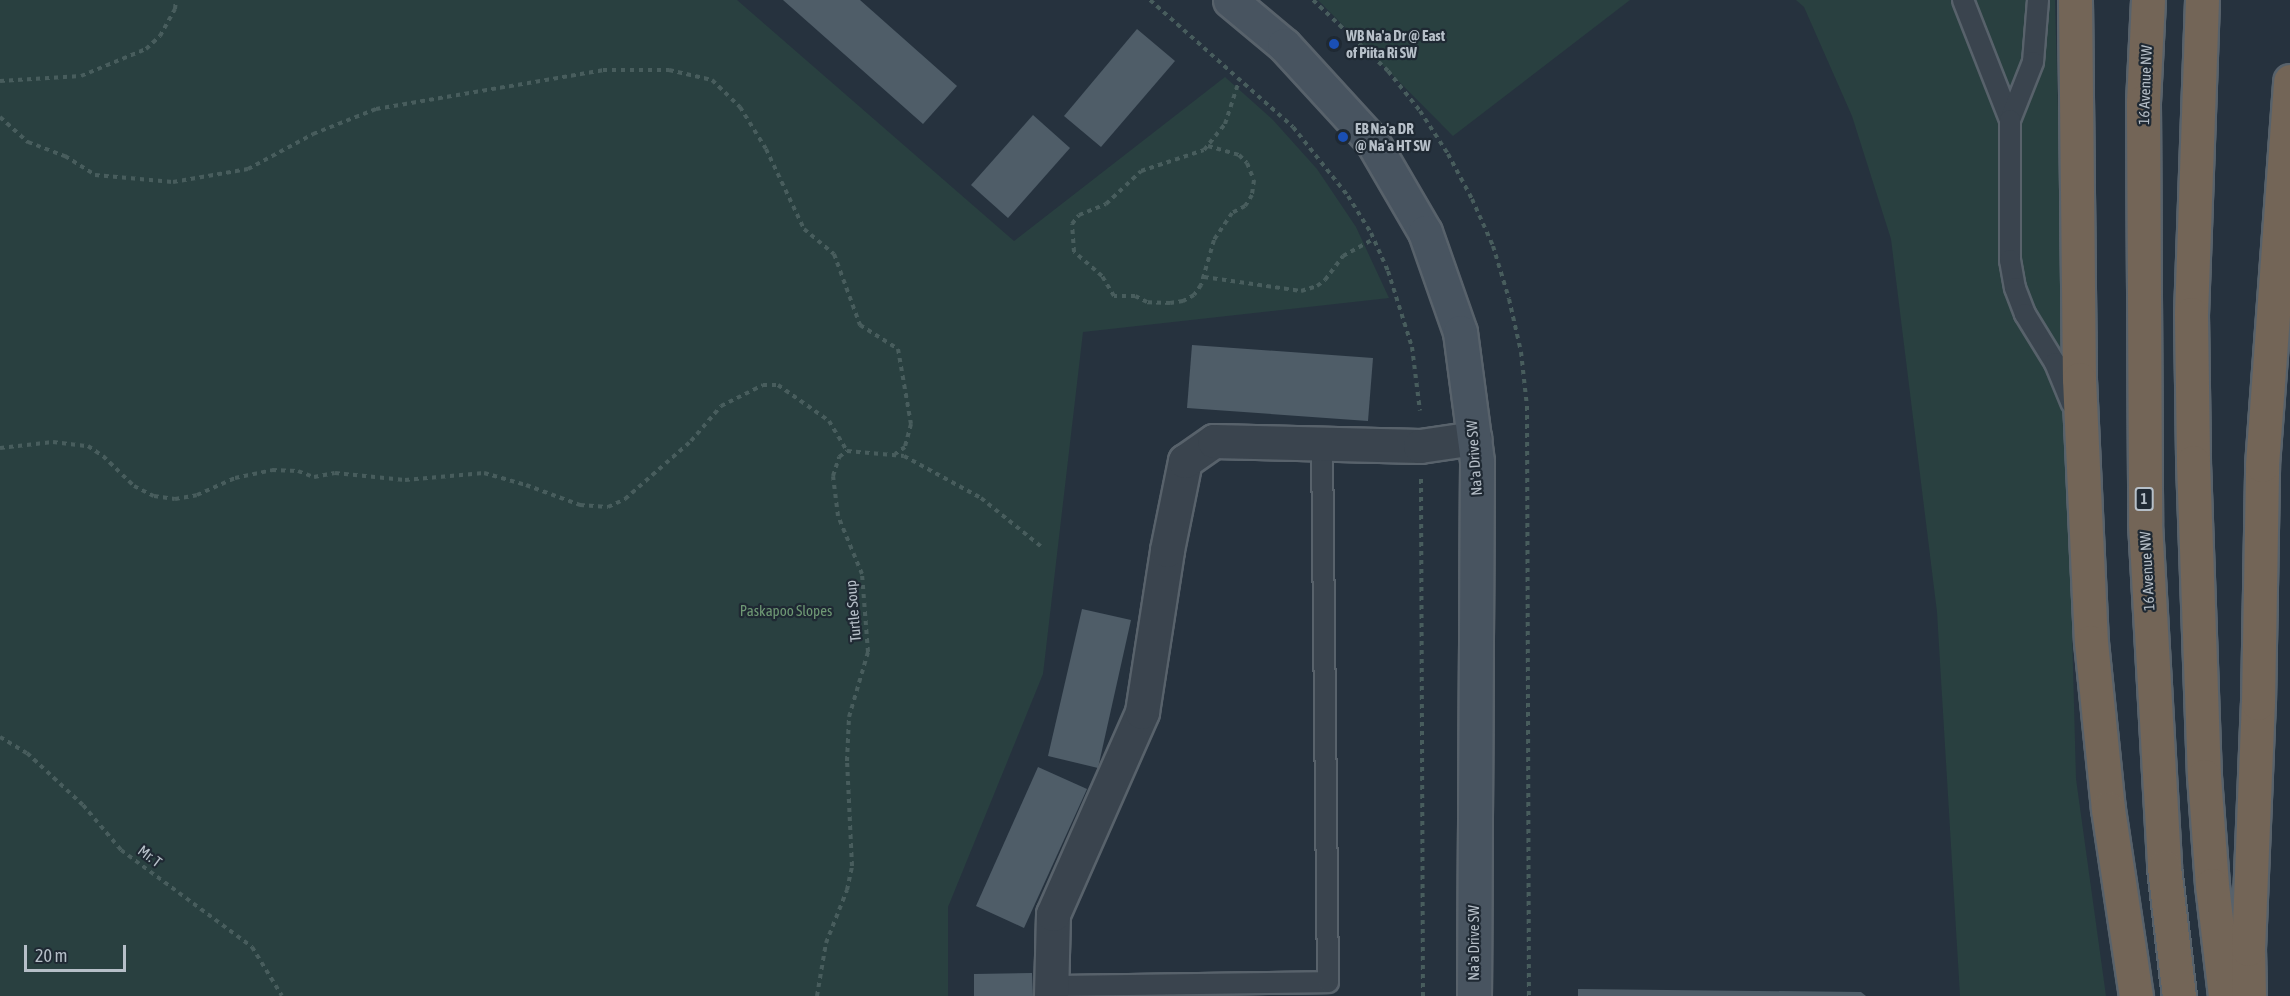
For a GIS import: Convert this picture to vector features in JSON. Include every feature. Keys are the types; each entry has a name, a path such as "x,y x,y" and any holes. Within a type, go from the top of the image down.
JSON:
{"highway":[{"path":"2075,0 2081,431 2091,642 2108,809 2136,996"},
{"name":"16 Avenue NW","path":"2148,0 2143,102 2145,523 2164,867 2179,996"},
{"path":"2202,0 2192,303 2193,495 2211,885 2225,996"},
{"path":"2249,996 2248,949 2258,703 2262,465 2290,81"}],"street":[{"name":"Na'a Drive SW","path":"1230,0 1284,45 1372,141 1425,232 1460,332 1477,462 1474,996"},
{"path":"1051,991 1053,914 1142,712 1167,550 1185,461 1214,441 1420,446 1474,438"}],"lane":[{"path":"1963,0 2010,120 2010,260 2015,288 2025,314 2055,363 2081,431"},
{"path":"2010,120 2034,62 2038,0"},
{"path":"1051,991 1328,982 1322,444"}],"path":[{"path":"0,81 81,75 146,50 160,36 175,9 176,0"},
{"path":"0,117 28,142 64,156 95,175 173,182 248,169 313,134 376,109 603,70 669,70 712,80 740,107 766,150 804,229 834,254 860,325 898,349 911,424 905,447 896,454"},
{"path":"1208,146 1239,155 1247,163 1254,180 1252,195 1245,206 1232,213 1214,240 1204,277 1194,295 1183,302 1156,304 1135,296 1114,296 1102,276 1074,252 1071,237 1072,224 1079,215 1106,204 1141,171 1151,166 1187,157 1208,146 1225,124 1240,80"},
{"path":"1204,277 1301,291 1317,286 1326,280 1343,256 1374,239"},
{"path":"0,448 53,442 88,446 103,456 134,486 154,496 175,499 197,495 235,478 272,470 298,471 314,477 335,473 405,480 484,473 526,485 580,505 608,507 625,499 691,441 722,406 763,385 778,386 829,421 847,451 904,456 981,498 1043,548"},
{"name":"Turtle Soup","path":"817,996 826,943 847,890 852,866 847,761 849,717 868,652 862,574 838,516 832,476 838,457 847,451"},
{"name":"Mr. T","path":"0,737 27,753 83,805 121,850 252,947 282,996"}],"green space":[{"name":"Paskapoo Slopes","path":"0,0 737,0 1014,241 1225,77 1273,120 1317,169 1356,227 1389,298 1083,332 1043,674 948,907 948,996 0,996"},
{"path":"1318,0 1630,0 1453,136"},
{"path":"1796,0 2055,0 2076,779 2106,996 1960,996 1937,612 1891,239 1852,116 1804,7"}],"building":[{"path":"783,0 860,0 957,86 923,124"},
{"path":"1137,29 1175,61 1101,147 1064,116"},
{"path":"1033,115 1070,148 1008,218 971,185"},
{"path":"1192,345 1373,358 1368,421 1187,408"},
{"path":"1082,609 1131,620 1098,768 1048,756"},
{"path":"1038,767 1087,789 1024,928 976,906"},
{"path":"1032,973 1033,996 974,996 974,974"},
{"path":"1578,989 1861,992 1866,996 1578,996"}],"place":[{"name":"WB Na'a Dr @ East of Piita Ri SW","path":"1334,44"},
{"name":"EB Na'a DR @ Na'a HT SW","path":"1343,137"}]}
